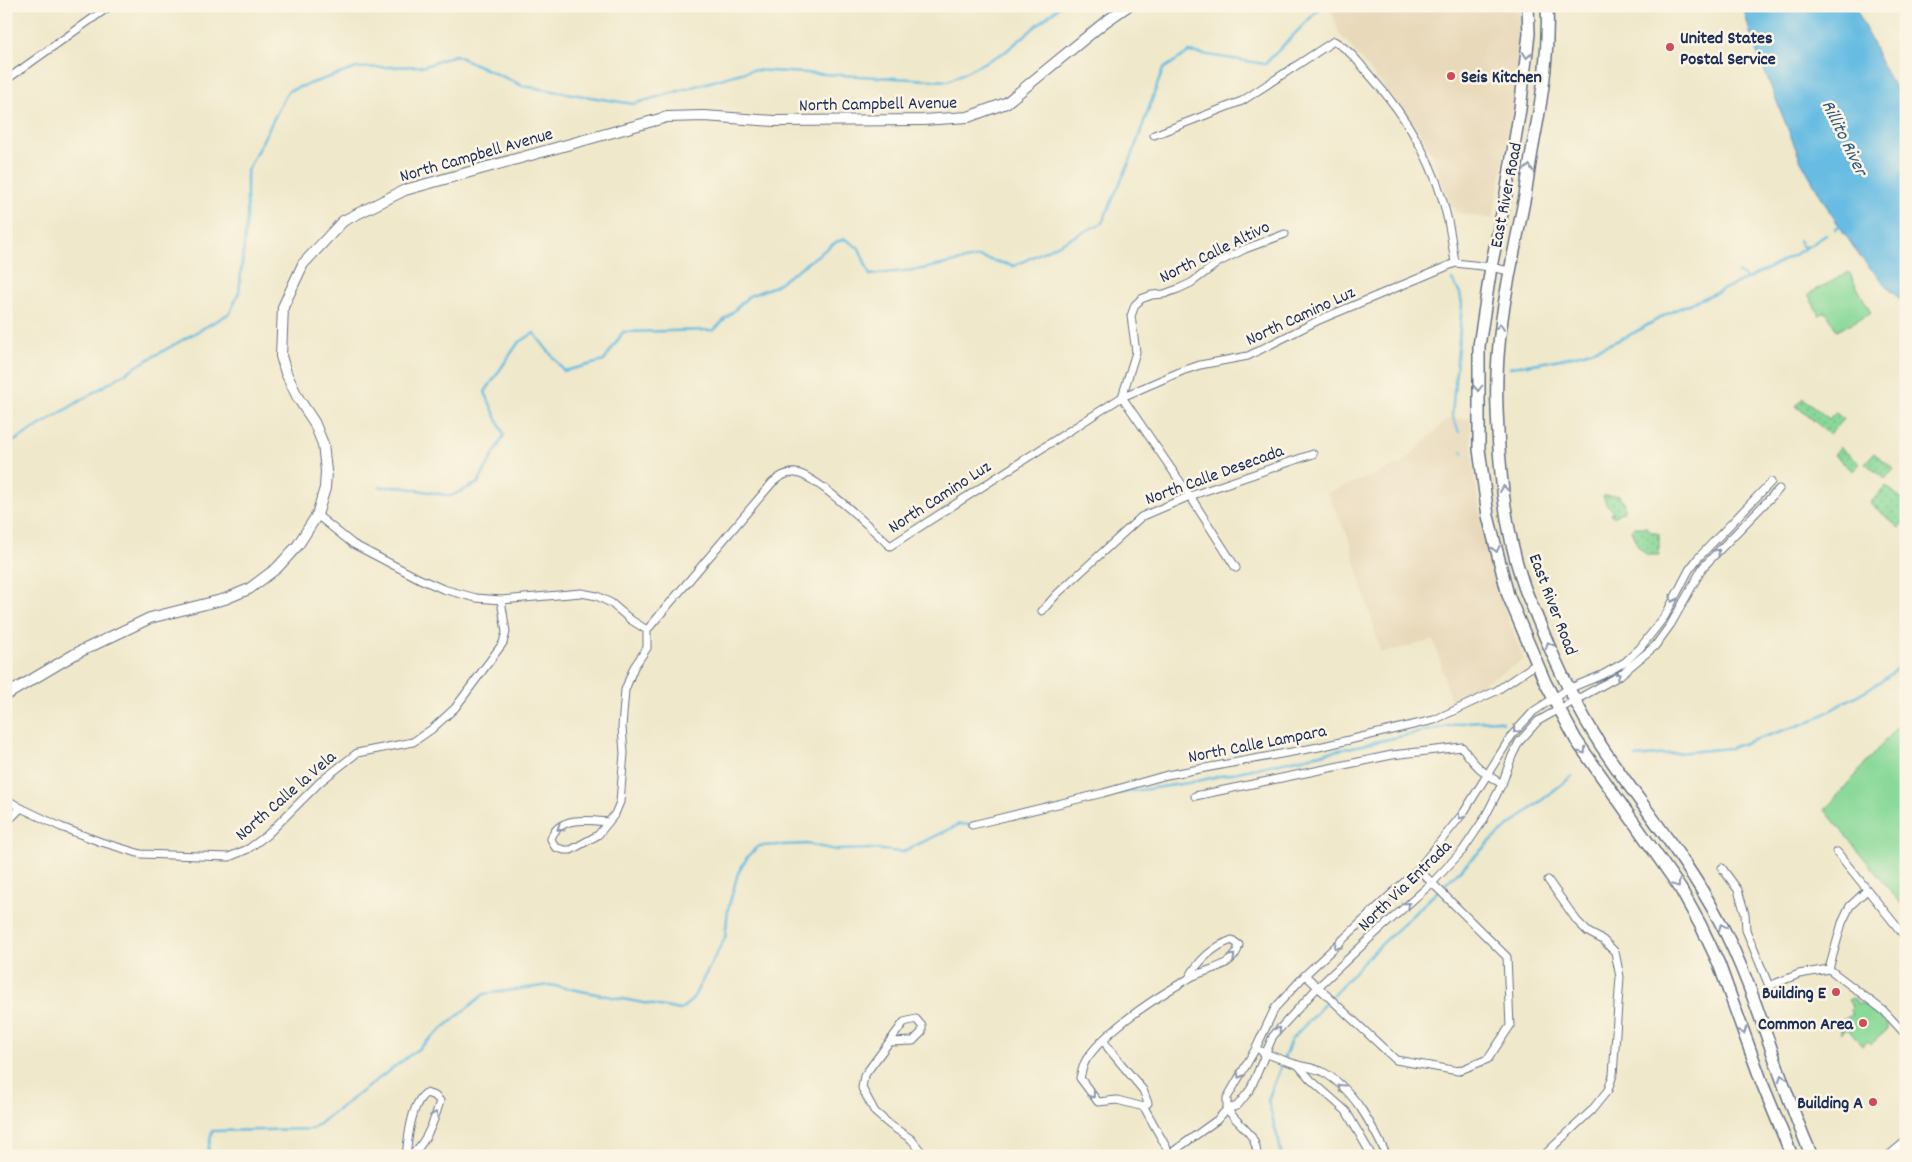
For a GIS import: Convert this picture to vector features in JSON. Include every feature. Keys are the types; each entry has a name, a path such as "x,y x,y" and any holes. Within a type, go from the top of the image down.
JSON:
{"main road":[{"name":"North Campbell Avenue","path":"6,695 75,654 150,618 225,599 249,589 277,568 298,545 317,515 325,479 323,444 314,422 298,398 286,373 281,356 283,306 302,264 343,221 405,190 668,117 704,116 775,121 923,120 968,117 1006,103 1105,22 1128,6"},
{"name":"East River Road","path":"1528,6 1530,34 1523,89 1506,194 1491,267 1480,346 1479,449 1488,516 1508,595 1552,698 1576,740 1680,888 1701,926 1719,964 1762,1084 1792,1156"},
{"name":"East River Road","path":"1547,6 1547,62 1540,112 1501,314 1496,359 1497,412 1504,494 1522,580 1574,700 1602,747 1694,876 1722,925 1749,989 1812,1156"}],"street":[{"path":"6,80 110,6"},
{"path":"1154,135 1242,100 1334,42 1346,48 1383,90 1410,126 1426,157 1438,188 1448,220 1455,263"},
{"name":"North Calle Altivo","path":"1122,397 1136,352 1131,316 1135,305 1141,299 1152,295 1164,294 1191,283 1219,262 1245,249 1284,234"},
{"name":"North Camino Luz","path":"647,630 779,476 787,473 796,473 805,476 862,520 890,546 1122,397 1200,364 1248,356 1319,320 1455,263 1491,267 1509,272"},
{"path":"1122,397 1190,496 1236,568"},
{"name":"North Calle Desecada","path":"1042,611 1057,594 1141,517 1190,496 1313,454"},
{"name":"North Via Entrada","path":"1228,1109 1227,1098 1256,1048 1275,1008 1305,976 1418,869 1464,812 1512,735 1534,711 1568,689 1602,675 1625,662 1640,648 1664,616 1689,570 1698,558 1771,482"},
{"name":"North Via Entrada","path":"1168,1155 1217,1120 1228,1109 1237,1106 1250,1090 1273,1036 1317,988 1432,882 1463,850 1484,820 1502,784 1519,742 1538,721 1619,676 1655,646 1671,624 1703,566 1778,489"},
{"path":"317,515 353,544 420,579 460,594 501,600 581,593 597,596 611,603 630,620 647,630 647,648 634,667 625,690 622,727 624,752 623,786 620,802 598,836 571,850 555,847 551,839 553,833 563,824 583,821 607,822"},
{"name":"North Calle la Vela","path":"6,799 21,808 93,839 141,854 229,857 239,854 266,835 320,782 357,753 412,742 432,729 455,708 503,643 506,632 501,600"},
{"name":"North Calle Lampara","path":"972,825 1103,793 1167,774 1319,747 1434,720 1496,691 1536,664"},
{"path":"1195,796 1392,755 1462,747 1473,764 1502,784"},
{"path":"6,823 21,808"},
{"path":"1837,852 1906,938"},
{"path":"1722,868 1738,890 1745,914 1746,930 1769,986 1799,974 1829,969 1863,993 1884,1011 1906,1035"},
{"path":"1305,976 1396,1060 1458,1071 1488,1059 1510,1026 1507,957 1418,869"},
{"path":"1543,1156 1591,1110 1608,1090 1613,1074 1620,977 1615,952 1603,940 1588,932 1577,921 1548,880"},
{"path":"1829,969 1842,923 1850,906 1867,890"},
{"path":"1168,1155 1144,1107 1117,1100 1098,1102 1080,1078 1082,1068 1088,1058 1104,1040 1128,1020 1190,978 1222,966 1238,954 1239,945 1232,940 1222,943 1194,970 1190,978"},
{"path":"890,1042 912,1040 922,1032 922,1026 916,1019 904,1022 864,1076 862,1088 875,1112 911,1139 925,1156"},
{"path":"1104,1040 1108,1048 1143,1090 1148,1103 1144,1107"},
{"path":"1256,1048 1298,1065 1320,1070 1341,1085 1360,1108 1376,1133 1387,1156"},
{"path":"1298,1065 1311,1080 1346,1111 1372,1156"},
{"path":"406,1156 411,1127 421,1097 426,1093 432,1094 440,1101 437,1111 424,1139 410,1156"},
{"path":"1349,1116 1360,1108"},
{"path":"1228,1109 1255,1141 1257,1156"},
{"path":"1888,1156 1906,1142"}],"shaded area":[{"path":"1330,6 1521,6 1522,34 1519,76 1493,219 1454,212 1426,142 1409,117 1339,33"},
{"path":"1470,418 1473,469 1482,524 1496,581 1510,625 1524,660 1451,701 1434,640 1381,653 1349,539 1327,493 1402,464 1447,419"}],"green space":[{"path":"1849,272 1871,313 1837,331 1826,312 1819,315 1808,294"},
{"path":"1803,398 1829,419 1835,412 1843,419 1830,434 1796,406"},
{"path":"1840,447 1860,464 1853,471 1834,455"},
{"path":"1874,453 1894,469 1885,479 1865,463"},
{"path":"1886,486 1906,502 1906,520 1899,528 1870,503"},
{"path":"1619,495 1621,500 1624,501 1624,512 1614,517 1611,514 1613,511 1606,504 1603,496"},
{"path":"1634,527 1647,527 1651,532 1659,534 1659,555 1647,555 1638,546 1631,531"},
{"path":"1906,716 1906,910 1825,810"},
{"name":"Common Area","path":"1852,998 1856,1000 1857,1004 1864,1004 1887,1024 1887,1030 1871,1044 1868,1041 1862,1046 1847,1028 1841,1033 1841,1021 1853,1014 1852,1006 1848,1000"}],"water":[{"name":"Rillito River","path":"1743,6 1855,6 1884,69 1906,106 1906,306 1861,258 1830,212 1800,159 1752,40"}],"waterway":[{"path":"6,446 142,363 230,313 239,292 247,217 247,171 288,91 357,68 425,66 455,55 523,86 633,104 752,70 948,81 1005,52 1060,6"},
{"path":"380,487 401,487 451,496 478,483 504,435 485,392 518,343 534,333 564,371 604,361 623,332 714,330 749,296 775,286 836,242 845,239 859,248 870,275 922,269 979,257 1014,266 1102,223 1130,161 1163,69 1189,52 1265,64 1322,6"},
{"path":"1835,229 1842,224"},
{"path":"1510,367 1567,358 1608,345 1675,310 1771,267 1826,235"},
{"path":"1799,240 1802,246 1807,247"},
{"path":"1738,272 1748,279"},
{"path":"1452,280 1460,293 1462,304 1452,415 1459,432"},
{"path":"1636,757 1730,748 1812,721 1882,681 1906,662"},
{"path":"1107,795 1188,783 1467,722 1496,720 1503,722"},
{"path":"1280,1156 1281,1151 1268,1100 1291,1040 1369,956 1493,839 1572,776"},
{"path":"207,1156 212,1131 312,1129 418,1049 484,994 550,985 680,1010 692,1000 725,938 728,909 738,873 748,856 759,846 807,844 836,850 872,849 902,852 960,824 970,825"}],"place":[{"name":"United States Postal Service","path":"1670,47"},
{"name":"Seis Kitchen","path":"1451,76"},
{"name":"Building E","path":"1836,992"},
{"name":"Common Area","path":"1863,1023"},
{"name":"Building A","path":"1873,1102"}]}
